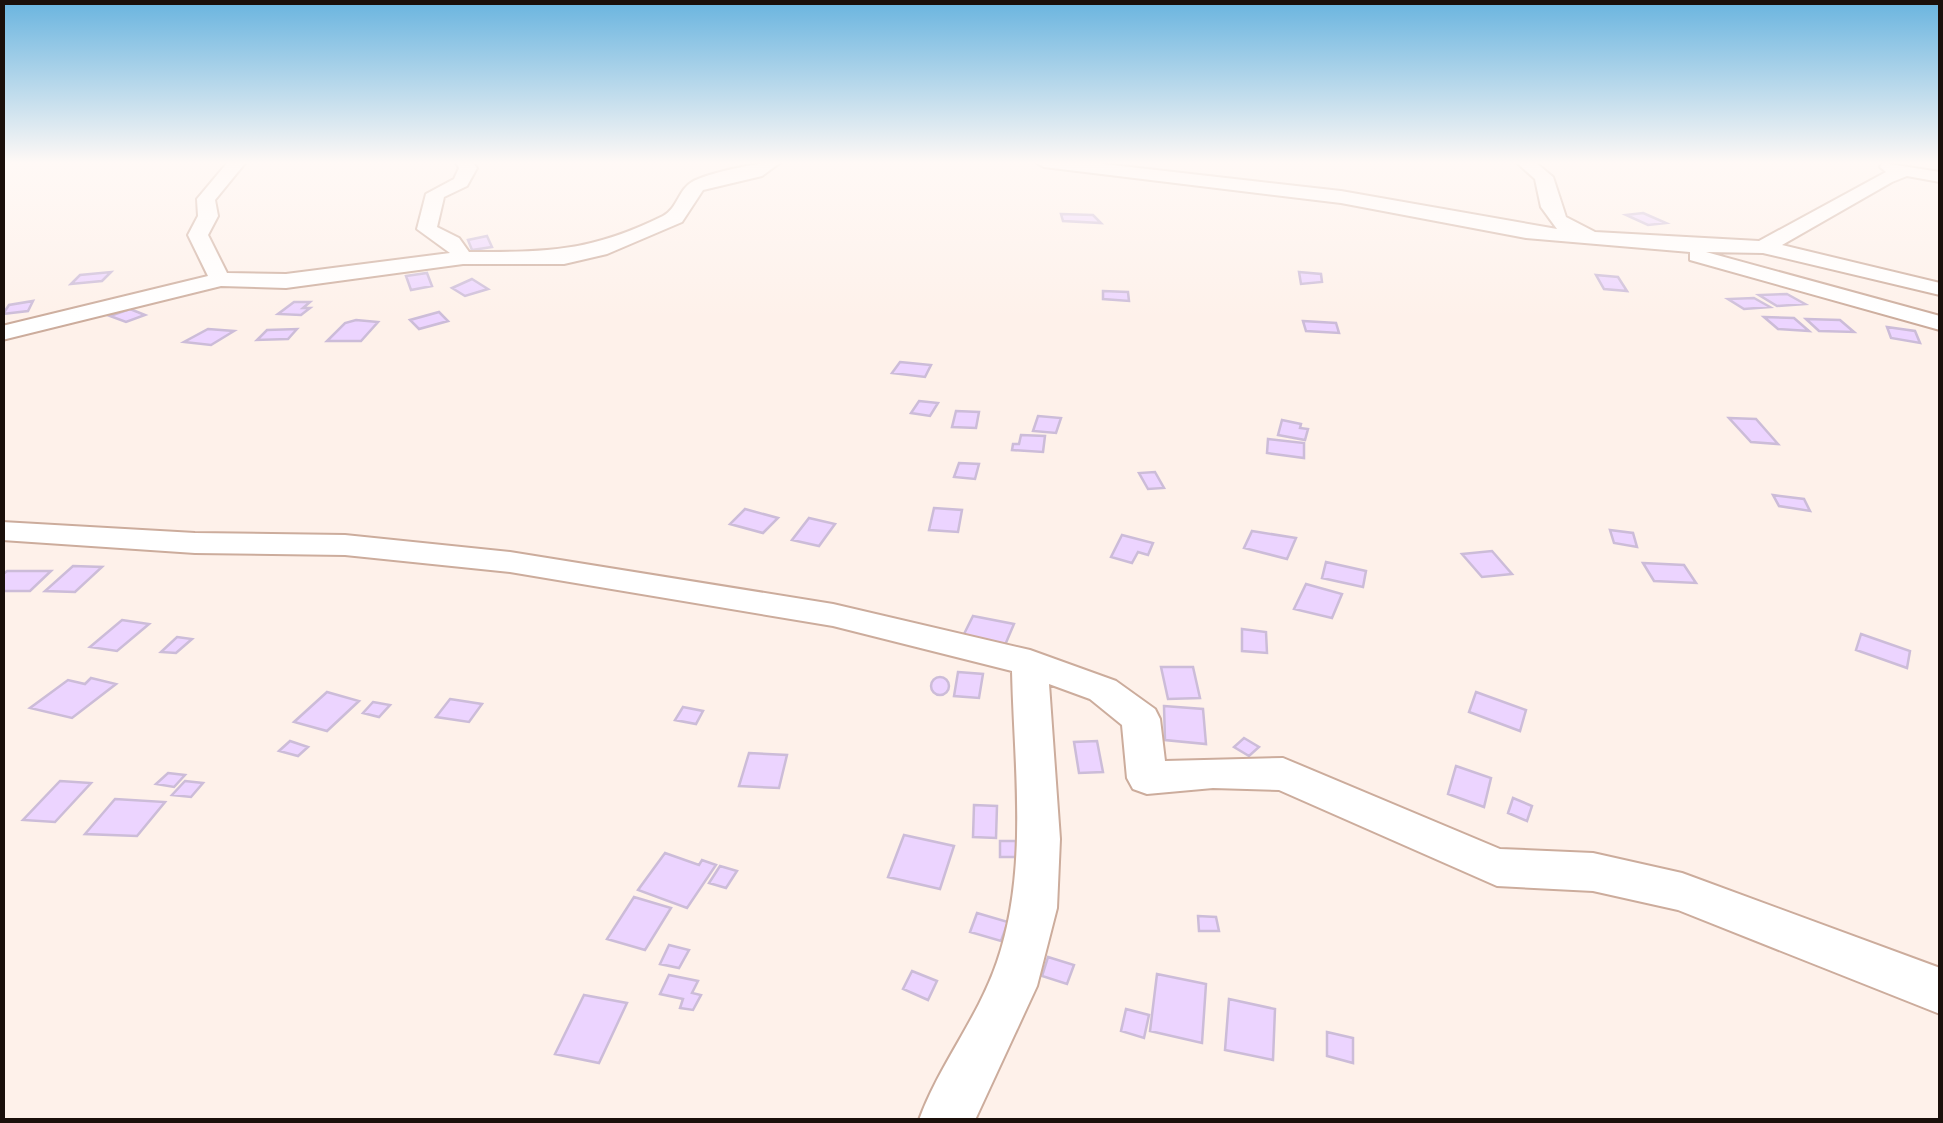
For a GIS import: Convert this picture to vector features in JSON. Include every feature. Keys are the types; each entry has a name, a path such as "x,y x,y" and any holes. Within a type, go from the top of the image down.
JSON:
{"street":[{"path":"208,214 198,234 205,256 221,279"},
{"path":"430,214 427,229 452,242 463,258"},
{"path":"2,333 221,279 286,281 463,258 564,258 600,250 677,214"},
{"path":"1433,214 1526,232 1664,244 1762,247 1940,289"},
{"path":"1555,214 1571,232 1593,238"},
{"path":"1762,247 1820,214"},
{"path":"1664,244 1940,323"},
{"path":"2,531 175,542 344,545 510,562 833,615 1030,663 1104,690 1142,719 1147,778 1213,772 1282,774 1497,866 1593,872 1682,892 1940,991"},
{"path":"946,1120 1009,998 1029,936 1036,878 1030,663"}],"building":[{"path":"1061,214 1093,215 1101,223 1063,221"},
{"path":"1646,214 1666,223 1648,225 1626,215"},
{"path":"487,236 492,247 472,250 468,240"},
{"path":"111,272 102,281 71,284 80,275"},
{"path":"1299,272 1321,274 1322,282 1301,284"},
{"path":"427,273 432,286 411,290 406,276"},
{"path":"1596,275 1618,277 1627,291 1604,289"},
{"path":"472,279 488,289 465,296 452,288"},
{"path":"1103,291 1128,292 1129,301 1103,299"},
{"path":"1787,294 1805,304 1777,306 1759,295"},
{"path":"1754,298 1770,307 1744,309 1728,299"},
{"path":"33,301 28,311 3,314 9,305"},
{"path":"294,302 310,302 303,308 310,308 301,315 278,314"},
{"path":"130,309 145,315 126,322 110,316"},
{"path":"439,312 448,321 419,329 410,320"},
{"path":"1764,317 1794,318 1809,331 1778,329"},
{"path":"1806,319 1840,320 1854,332 1819,331"},
{"path":"1303,321 1336,323 1339,333 1306,331"},
{"path":"378,322 361,341 327,341 345,323"},
{"path":"1887,327 1915,331 1920,343 1891,338"},
{"path":"208,329 234,331 211,345 184,342"},
{"path":"297,329 288,339 257,340 267,330"},
{"path":"900,362 931,365 925,377 892,373"},
{"path":"919,401 938,403 930,416 911,413"},
{"path":"956,411 979,412 976,428 952,427"},
{"path":"1038,416 1061,418 1056,433 1033,431"},
{"path":"1729,418 1756,419 1778,444 1751,442"},
{"path":"1282,420 1308,429 1305,440 1278,435"},
{"path":"1021,435 1045,436 1043,452 1012,450"},
{"path":"1268,439 1304,443 1304,458 1267,453"},
{"path":"959,463 979,464 975,479 954,477"},
{"path":"1155,472 1164,488 1148,489 1139,473"},
{"path":"1773,495 1804,499 1810,511 1779,506"},
{"path":"934,508 962,510 958,532 929,530"},
{"path":"745,509 778,518 763,533 730,524"},
{"path":"809,518 835,524 819,546 792,540"},
{"path":"1610,530 1633,533 1637,547 1614,543"},
{"path":"1252,531 1296,538 1287,559 1244,548"},
{"path":"1122,535 1153,543 1148,555 1138,552 1132,563 1111,557"},
{"path":"1492,551 1512,574 1482,577 1462,554"},
{"path":"1326,562 1366,571 1363,587 1322,578"},
{"path":"1643,563 1684,565 1696,583 1654,581"},
{"path":"73,566 102,567 75,592 45,591"},
{"path":"7,571 51,571 30,591 2,591 2,575"},
{"path":"1306,584 1342,594 1332,618 1294,609"},
{"path":"973,616 1014,624 1005,645 963,636"},
{"path":"122,620 149,624 117,651 90,647"},
{"path":"1242,629 1266,632 1267,653 1242,651"},
{"path":"1861,634 1910,651 1907,668 1856,650"},
{"path":"177,637 192,639 176,653 161,652"},
{"path":"1161,667 1193,667 1200,698 1168,699"},
{"path":"958,672 983,674 979,698 954,696"},
{"path":"940,677 949,686 940,695 931,686"},
{"path":"91,678 116,684 72,718 30,708 68,680 85,684"},
{"path":"327,692 359,701 327,731 294,722"},
{"path":"1476,692 1526,710 1520,731 1469,712"},
{"path":"450,699 482,704 469,722 436,717"},
{"path":"373,702 390,705 379,717 363,713"},
{"path":"1164,706 1203,709 1206,744 1165,740"},
{"path":"683,707 703,711 696,724 675,720"},
{"path":"1244,738 1259,747 1249,756 1234,747"},
{"path":"290,741 308,747 298,756 279,751"},
{"path":"1097,741 1103,772 1079,773 1074,742"},
{"path":"749,753 787,755 779,788 739,786"},
{"path":"1456,766 1491,778 1484,807 1448,794"},
{"path":"168,773 185,775 174,787 156,784"},
{"path":"60,781 91,783 55,822 23,820"},
{"path":"185,781 203,783 191,797 172,795"},
{"path":"1513,798 1532,806 1527,821 1508,813"},
{"path":"115,799 165,802 137,836 85,834"},
{"path":"974,805 997,806 996,838 973,837"},
{"path":"904,835 954,846 940,889 888,877"},
{"path":"1000,841 1016,841 1016,857 1000,857"},
{"path":"665,853 699,865 702,860 716,865 687,908 638,890"},
{"path":"720,866 737,871 726,888 709,883"},
{"path":"634,897 671,908 645,950 607,939"},
{"path":"977,913 1008,922 1001,941 970,932"},
{"path":"1198,916 1216,917 1219,931 1199,931"},
{"path":"669,945 689,950 679,968 660,964"},
{"path":"1048,957 1074,965 1067,984 1042,976"},
{"path":"912,971 937,981 928,1000 903,989"},
{"path":"1157,974 1206,984 1202,1043 1150,1031"},
{"path":"669,975 698,981 692,993 701,995 693,1010 680,1008 683,999 660,994"},
{"path":"584,995 627,1003 599,1063 555,1054"},
{"path":"1229,999 1275,1009 1273,1060 1225,1050"},
{"path":"1126,1009 1149,1015 1144,1038 1121,1031"},
{"path":"1327,1032 1353,1038 1353,1063 1327,1056"}]}
